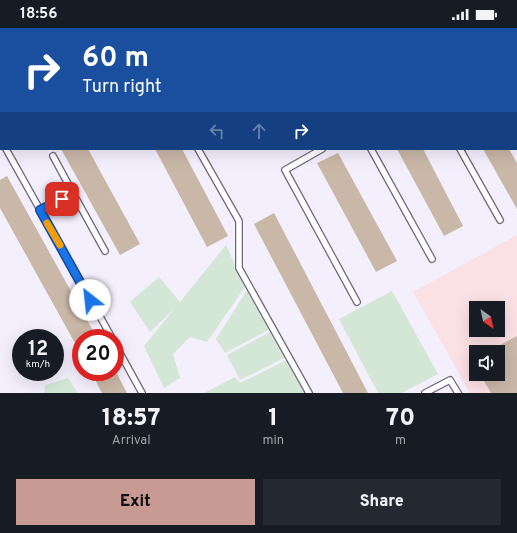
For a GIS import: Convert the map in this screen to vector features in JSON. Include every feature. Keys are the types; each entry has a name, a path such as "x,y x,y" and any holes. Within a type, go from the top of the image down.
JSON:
{"lane":[{"path":"7,150 107,329"},
{"path":"199,150 239,221 238,268 309,393"},
{"path":"320,150 285,170 357,302"},
{"path":"372,150 432,259"},
{"path":"461,150 500,220"},
{"path":"53,156 105,251"},
{"path":"40,210 73,193"},
{"path":"124,360 142,393"},
{"path":"425,393 450,380 458,393"}],"shaded area":[{"path":"517,235 517,393 470,393 413,292"}],"green space":[{"path":"226,245 245,287 207,342 190,337 173,354 180,378 164,388 144,346 174,309 150,332 130,302 159,277 180,302"},
{"path":"247,290 270,329 225,353 216,339"},
{"path":"392,291 438,374 402,393 378,393 339,319"},
{"path":"272,331 286,357 240,380 227,355"},
{"path":"287,360 306,393 204,393 235,377 240,383"},
{"path":"68,378 78,393 44,393 45,385 58,381 64,381 64,379"}],"building":[{"path":"62,150 89,150 140,244 120,255"},
{"path":"156,150 183,150 228,236 207,247"},
{"path":"398,150 424,150 463,226 444,236"},
{"path":"484,150 510,150 517,163 517,209"},
{"path":"338,153 397,261 376,272 317,163"},
{"path":"7,176 92,329 72,329 72,338 0,208 0,180"},
{"path":"274,213 368,393 343,393 254,224"},
{"path":"517,336 517,393 491,393 484,381 505,381 505,345 500,345"},
{"path":"96,381 121,381 127,393 102,393"}],"slow traffic":[{"path":"47,223 60,245"}],"route":[{"path":"62,199 40,210 90,300"}]}
